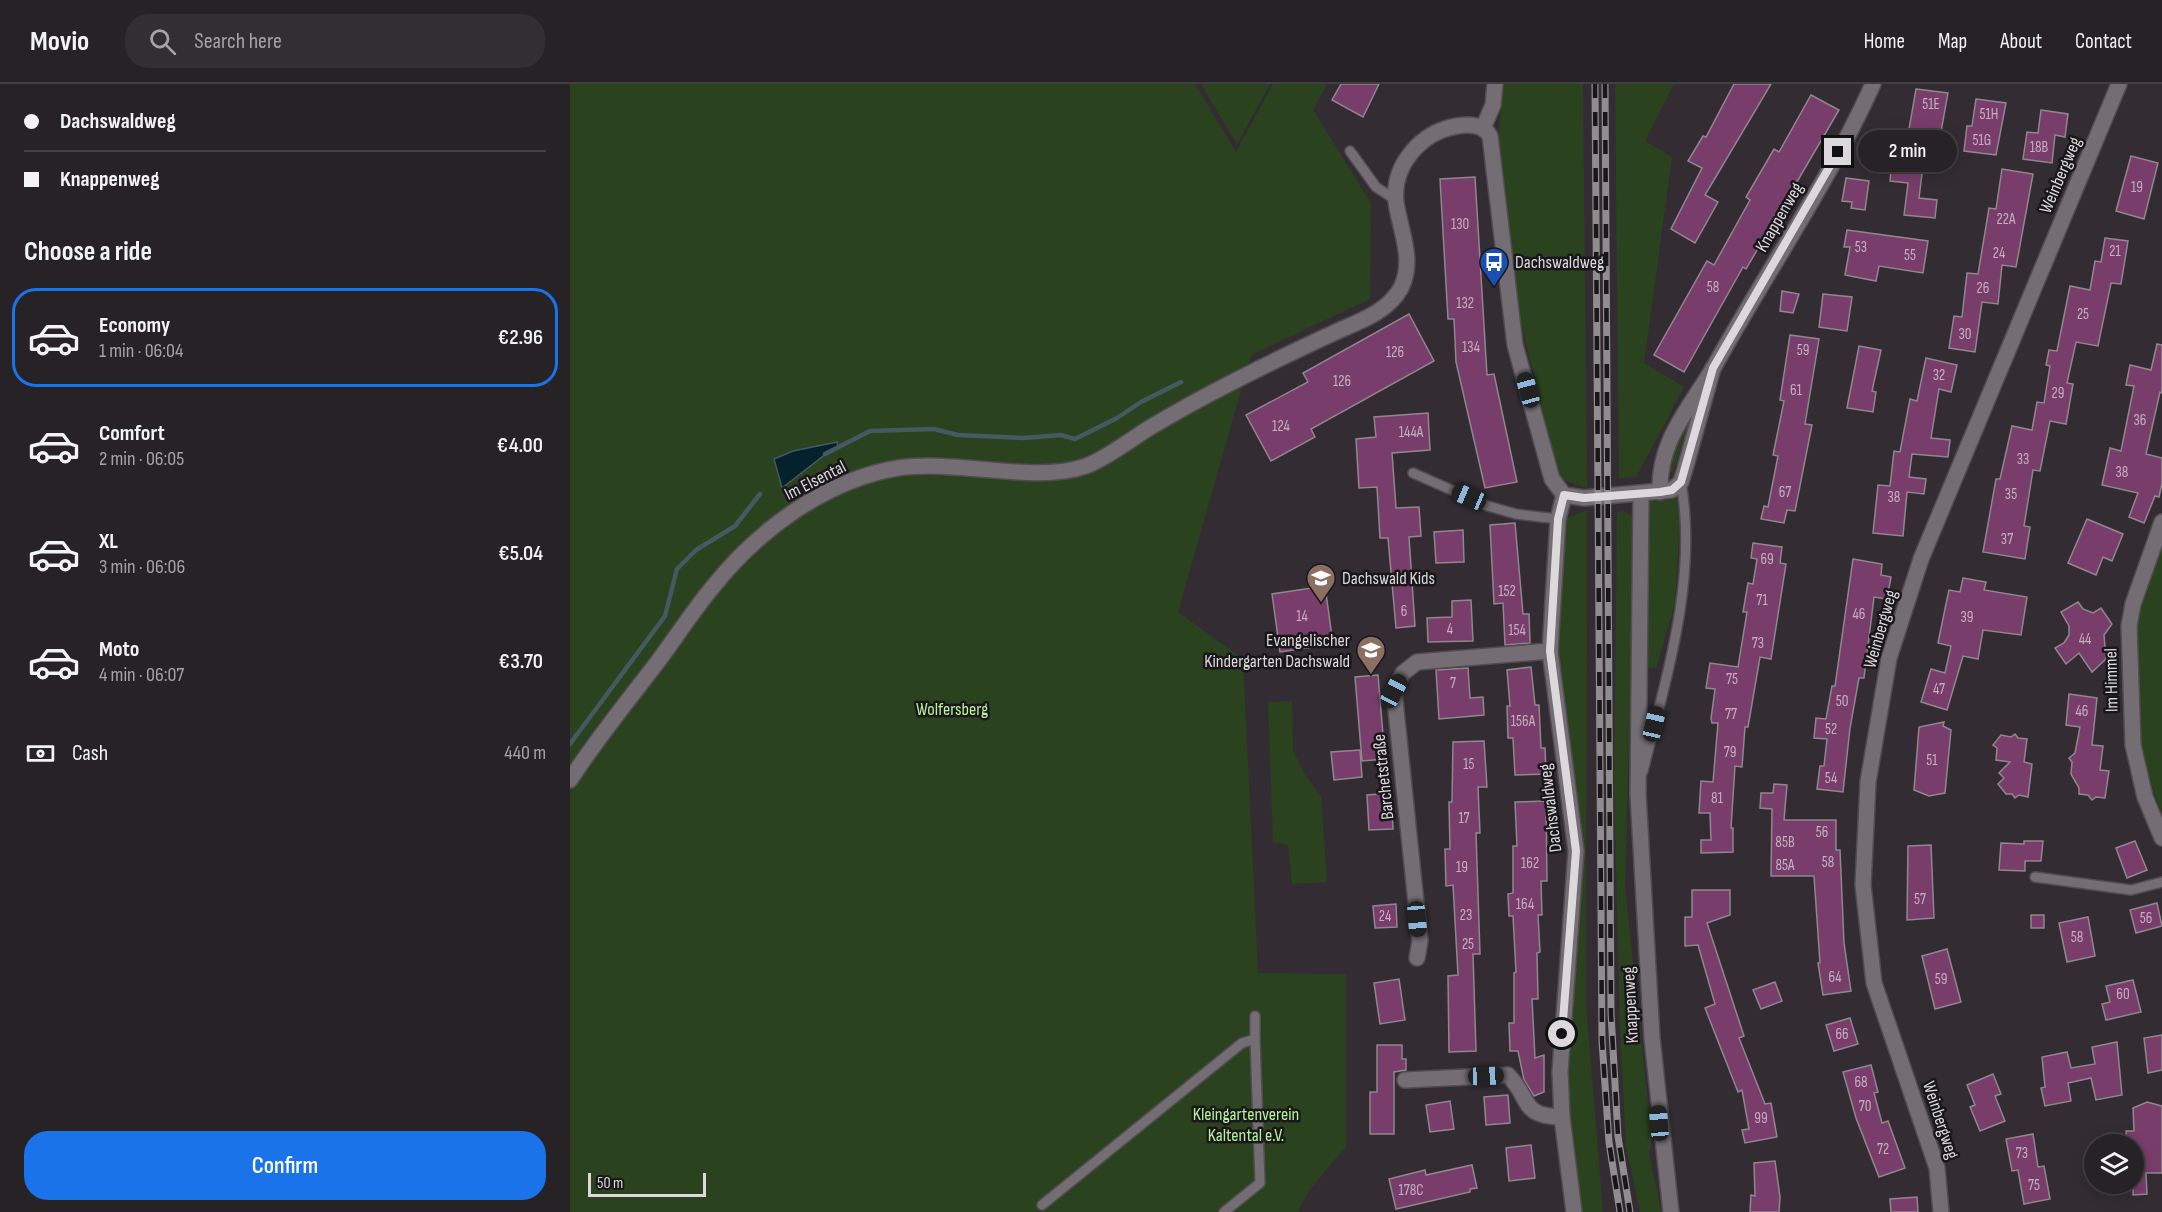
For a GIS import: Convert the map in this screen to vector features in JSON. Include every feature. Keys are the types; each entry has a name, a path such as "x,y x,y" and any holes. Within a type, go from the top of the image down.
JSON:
{"street":[{"path":"1483,128 1493,105 1495,84"},
{"name":"Knappenweg","path":"1660,492 1659,470 1676,426 1797,226 1859,116 1873,84"},
{"name":"Weinbergweg","path":"1941,1212 1937,1168 1874,982 1863,885 1868,782 1889,658 1921,559 2119,84"},
{"path":"1396,200 1399,173 1408,156 1420,143 1452,127 1474,125 1483,128 1490,136 1515,345 1552,479 1564,495 1584,498 1660,492 1672,490 1681,482"},
{"name":"Im Elsental","path":"570,780 713,586 779,521 845,485 864,477 899,468 940,465 1051,472 1072,470 1088,465 1254,369 1383,309 1400,288 1407,263 1404,231 1396,200"},
{"name":"Knappenweg","path":"1681,482 1713,368"},
{"name":"Knappenweg","path":"1641,494 1638,794 1652,1038 1671,1212"},
{"name":"Dachswaldweg","path":"1564,495 1558,519 1550,651 1576,851 1560,1072 1562,1117 1574,1212"},
{"name":"Im Himmel","path":"2162,522 2133,604 2129,626 2133,745 2145,797 2162,838"},
{"name":"Barchetstraße","path":"1417,958 1419,941 1394,691 1403,673 1417,662 1550,651"},
{"path":"1405,1080 1508,1075 1516,1083 1531,1110 1543,1116 1562,1117"}],"lane":[{"path":"1350,151 1376,187 1396,200"},
{"path":"1413,473 1488,506 1516,514 1558,519"},
{"name":"Knappenweg","path":"1638,794 1682,607 1686,511 1681,482"},
{"path":"2035,877 2132,890 2162,882"},
{"path":"1224,1212 1260,1183 1255,1016"},
{"path":"1042,1205 1242,1043 1255,1039"}],"green space":[{"path":"570,84 1195,84 1236,152 1273,84 1327,84 1313,110 1371,203 1370,299 1251,355 1178,612 1243,659 1258,973 1346,974 1346,1146 1308,1192 1298,1212 570,1212"},
{"path":"1201,84 1270,84 1237,144"},
{"path":"1503,84 1583,84 1587,488 1562,479 1556,465 1517,306 1498,144"},
{"path":"1615,84 1674,84 1645,141 1672,157 1644,363 1684,387 1636,477 1619,478"},
{"path":"1689,412 1693,414 1673,473 1664,468"},
{"path":"1681,499 1675,604 1656,668 1641,669 1649,501"},
{"path":"1587,510 1586,1005 1603,1212 1578,1212 1564,1085 1577,851 1555,653 1567,518"},
{"path":"1624,511 1635,519 1625,887 1652,1139 1649,1152 1661,1212 1640,1212 1626,1146 1620,1033 1614,782 1617,512"},
{"path":"2162,543 2162,812 2141,758 2134,614"},
{"path":"1292,701 1293,750 1305,775 1321,796 1327,882 1292,884 1288,845 1273,842 1268,702"}],"water":[{"path":"837,442 838,448 826,454 782,488 774,459 793,451"}],"building":[{"path":"1341,84 1379,84 1363,117 1332,100"},
{"path":"1734,84 1771,84 1705,195 1718,202 1695,243 1671,229 1702,168 1688,161 1703,136 1706,137"},
{"path":"1916,89 1948,93 1939,143 1926,142 1919,198 1937,200 1935,218 1904,215 1908,183 1890,181 1893,151 1905,152"},
{"path":"1811,95 1839,110 1746,269 1743,267 1684,372 1654,355 1707,261 1714,265 1750,200 1746,197 1774,149 1779,152"},
{"path":"1976,99 2006,103 1996,155 1964,151 1967,126 1972,126"},
{"path":"2041,110 2068,114 2065,137 2055,135 2052,163 2023,159 2027,132 2038,133"},
{"path":"2131,156 2158,163 2144,219 2116,211"},
{"path":"2002,169 2033,174 2016,267 2002,265 1998,304 1982,302 1975,352 1949,348 1954,316 1962,317 1967,273 1978,274 1989,208 1996,209"},
{"path":"1475,177 1487,375 1494,374 1517,482 1485,488 1456,362 1454,319 1448,319 1440,179"},
{"path":"1846,178 1869,181 1865,210 1851,208 1852,202 1842,201"},
{"path":"1847,230 1928,241 1923,273 1879,266 1876,281 1845,275 1850,247 1844,247"},
{"path":"2105,238 2128,241 2121,284 2111,283 2098,346 2076,342 2067,383 2073,384 2066,424 2050,421 2040,471 2033,470 2024,526 2030,527 2025,559 1983,552 1996,479 2000,479 2012,426 2032,430 2037,402 2044,403 2050,366 2046,365 2049,350 2057,351 2070,286 2090,290 2095,261 2101,262"},
{"path":"1782,291 1799,294 1793,313 1780,311"},
{"path":"1823,294 1852,297 1847,331 1819,327"},
{"path":"1409,314 1434,361 1311,429 1315,437 1271,461 1246,415 1308,382 1303,373"},
{"path":"1790,335 1819,339 1805,424 1812,425 1795,511 1787,510 1784,523 1761,519 1764,506 1768,507 1778,456 1773,455 1784,401 1780,400"},
{"path":"2157,344 2162,345 2162,393 2160,392 2146,454 2162,458 2162,483 2159,497 2155,496 2144,523 2129,517 2138,493 2102,485 2110,448 2121,451 2134,386 2126,385 2130,365 2151,370"},
{"path":"1859,346 1881,350 1872,391 1876,392 1873,412 1847,408"},
{"path":"1926,358 1957,365 1951,392 1939,389 1931,438 1950,440 1948,457 1912,454 1909,477 1926,479 1924,494 1907,492 1903,536 1873,533 1878,485 1890,486 1894,451 1900,452 1910,399 1917,401"},
{"path":"1428,413 1430,450 1392,453 1396,508 1419,507 1421,536 1409,537 1415,626 1396,628 1388,538 1380,538 1377,487 1359,488 1356,439 1376,437 1374,417"},
{"path":"2087,519 2123,534 2112,561 2103,557 2096,575 2068,563"},
{"path":"1515,523 1523,614 1529,614 1530,643 1505,645 1503,603 1494,604 1490,525"},
{"path":"1463,530 1464,562 1436,563 1434,532"},
{"path":"1753,543 1782,547 1780,563 1786,564 1771,659 1760,657 1748,727 1745,727 1742,767 1735,766 1731,828 1733,828 1733,852 1701,853 1701,840 1711,840 1710,813 1699,813 1701,781 1713,782 1718,723 1712,723 1711,719 1715,689 1706,688 1710,663 1738,667 1747,612 1743,612 1748,583 1753,584 1757,559 1751,558"},
{"path":"1853,559 1882,564 1881,575 1891,577 1887,599 1874,597 1864,678 1859,678 1850,728 1843,792 1817,789 1820,766 1824,766 1827,739 1814,738 1816,718 1826,719 1832,686 1835,686"},
{"path":"1963,578 1986,582 1984,590 2027,597 2021,635 1983,630 1978,659 1963,656 1947,710 1921,702 1931,669 1945,673 1951,646 1938,643 1949,590 1960,592"},
{"path":"1325,586 1333,644 1280,652 1272,594"},
{"path":"1471,600 1473,641 1428,642 1427,618 1452,617 1452,601"},
{"path":"2078,602 2083,609 2093,613 2101,608 2112,624 2104,635 2106,659 2092,672 2079,653 2066,664 2055,648 2064,643 2069,635 2069,626 2061,612"},
{"path":"1531,667 1535,705 1539,705 1541,748 1545,748 1546,774 1515,775 1513,738 1508,738 1507,706 1510,706 1507,670"},
{"path":"1468,668 1470,698 1483,697 1484,715 1439,719 1436,670"},
{"path":"1378,675 1385,759 1362,761 1355,677"},
{"path":"2069,694 2097,698 2092,745 2103,746 2100,770 2109,771 2105,798 2096,797 2092,800 2088,795 2079,794 2079,788 2071,774 2072,762 2069,758 2075,753 2080,727 2066,725"},
{"path":"1944,722 1943,726 1951,730 1945,793 1929,796 1914,790 1919,727"},
{"path":"2015,734 2018,738 2027,739 2024,762 2032,764 2028,797 2019,795 2015,798 2012,794 2006,794 1998,784 2004,778 1999,773 2010,762 1996,760 1997,748 1993,745 2001,735 2011,737"},
{"path":"1484,741 1487,787 1478,787 1480,833 1476,833 1480,954 1473,954 1476,1051 1449,1052 1448,976 1458,975 1453,885 1446,886 1445,849 1450,849 1449,802 1452,802 1453,742"},
{"path":"1360,750 1362,777 1334,780 1331,752"},
{"path":"1774,784 1787,785 1784,820 1836,820 1836,850 1840,850 1844,943 1851,991 1823,995 1818,963 1820,963 1814,876 1771,876 1772,809 1760,808 1761,793 1773,793"},
{"path":"1391,793 1393,829 1369,830 1367,795"},
{"path":"1546,801 1547,881 1541,881 1542,915 1538,915 1540,952 1537,953 1538,999 1532,999 1535,1058 1544,1055 1544,1092 1534,1096 1524,1080 1518,1051 1510,1051 1509,1023 1514,1023 1514,973 1516,972 1513,916 1509,916 1508,894 1513,893 1513,846 1517,846 1515,802"},
{"path":"2024,841 2043,841 2041,861 2025,861 2025,871 1999,870 2001,843 2024,844"},
{"path":"2135,841 2147,870 2127,878 2116,848"},
{"path":"1931,845 1934,918 1907,920 1908,846"},
{"path":"1692,890 1730,890 1730,915 1707,923 1744,1036 1739,1038 1765,1104 1771,1103 1777,1137 1745,1143 1742,1130 1749,1129 1742,1090 1738,1092 1705,1008 1715,1004 1698,945 1685,946 1685,917 1692,917"},
{"path":"2157,903 2162,926 2136,933 2130,910"},
{"path":"1396,904 1397,927 1375,928 1373,906"},
{"path":"2031,915 2044,915 2044,928 2031,928"},
{"path":"2088,917 2095,956 2067,962 2059,923"},
{"path":"1947,949 1961,1002 1935,1009 1922,956"},
{"path":"1399,979 1405,1020 1380,1024 1374,983"},
{"path":"2133,980 2141,1012 2106,1020 2102,1004 2110,1002 2106,986"},
{"path":"1775,982 1782,1001 1761,1009 1753,990"},
{"path":"1850,1018 1858,1044 1834,1051 1826,1025"},
{"path":"2162,1035 2162,1070 2148,1073 2144,1038"},
{"path":"2117,1042 2122,1095 2096,1100 2091,1078 2068,1083 2071,1101 2045,1106 2041,1088 2045,1087 2042,1057 2067,1052 2071,1068 2095,1064 2092,1047"},
{"path":"1377,1045 1402,1045 1402,1059 1406,1059 1406,1070 1394,1072 1394,1134 1370,1134 1370,1092 1377,1092"},
{"path":"1871,1065 1878,1092 1874,1093 1882,1123 1888,1121 1905,1168 1879,1177 1856,1118 1843,1072"},
{"path":"1993,1074 2001,1094 1995,1096 2005,1121 1980,1131 1970,1107 1975,1105 1967,1085"},
{"path":"1508,1095 1510,1123 1486,1125 1484,1097"},
{"path":"1450,1101 1454,1129 1430,1132 1426,1105"},
{"path":"2147,1102 2162,1106 2162,1173 2146,1173 2147,1194 2133,1195 2144,1194 2144,1134 2126,1134 2126,1131 2134,1131 2133,1108"},
{"path":"2033,1134 2038,1167 2044,1166 2050,1199 2024,1204 2018,1170 2012,1171 2006,1139"},
{"path":"1531,1145 1535,1178 1509,1181 1506,1148"},
{"path":"1775,1161 1780,1197 1779,1212 1750,1212 1751,1195 1755,1196 1754,1163"},
{"path":"1472,1165 1477,1188 1470,1189 1470,1192 1396,1209 1389,1179 1425,1170 1426,1175"},
{"path":"1917,1197 1918,1212 1891,1212 1890,1199"}],"waterway":[{"path":"825,454 870,431 934,429 958,435 1024,438 1061,435 1075,439 1181,382"},
{"path":"570,744 665,616 677,569 696,550 735,526 760,494"}],"railway":[{"path":"1595,84 1602,1041 1609,1142 1620,1212"},
{"path":"1605,84 1611,1014 1618,1136 1630,1212"}],"place":[{"name":"Dachswaldweg","path":"1494,288"},
{"name":"Dachswald Kids","path":"1321,604"},
{"name":"Evangelischer Kindergarten Dachswald","path":"1371,676"}],"route":[{"path":"1562,1034 1576,851 1550,651 1560,507 1564,495 1584,498 1660,492 1672,490 1681,482 1713,368 1838,152"}],"park label":[{"name":"Wolfersberg","path":"952,709"},
{"name":"Kleingartenverein Kaltental e.V.","path":"1246,1124"}]}
